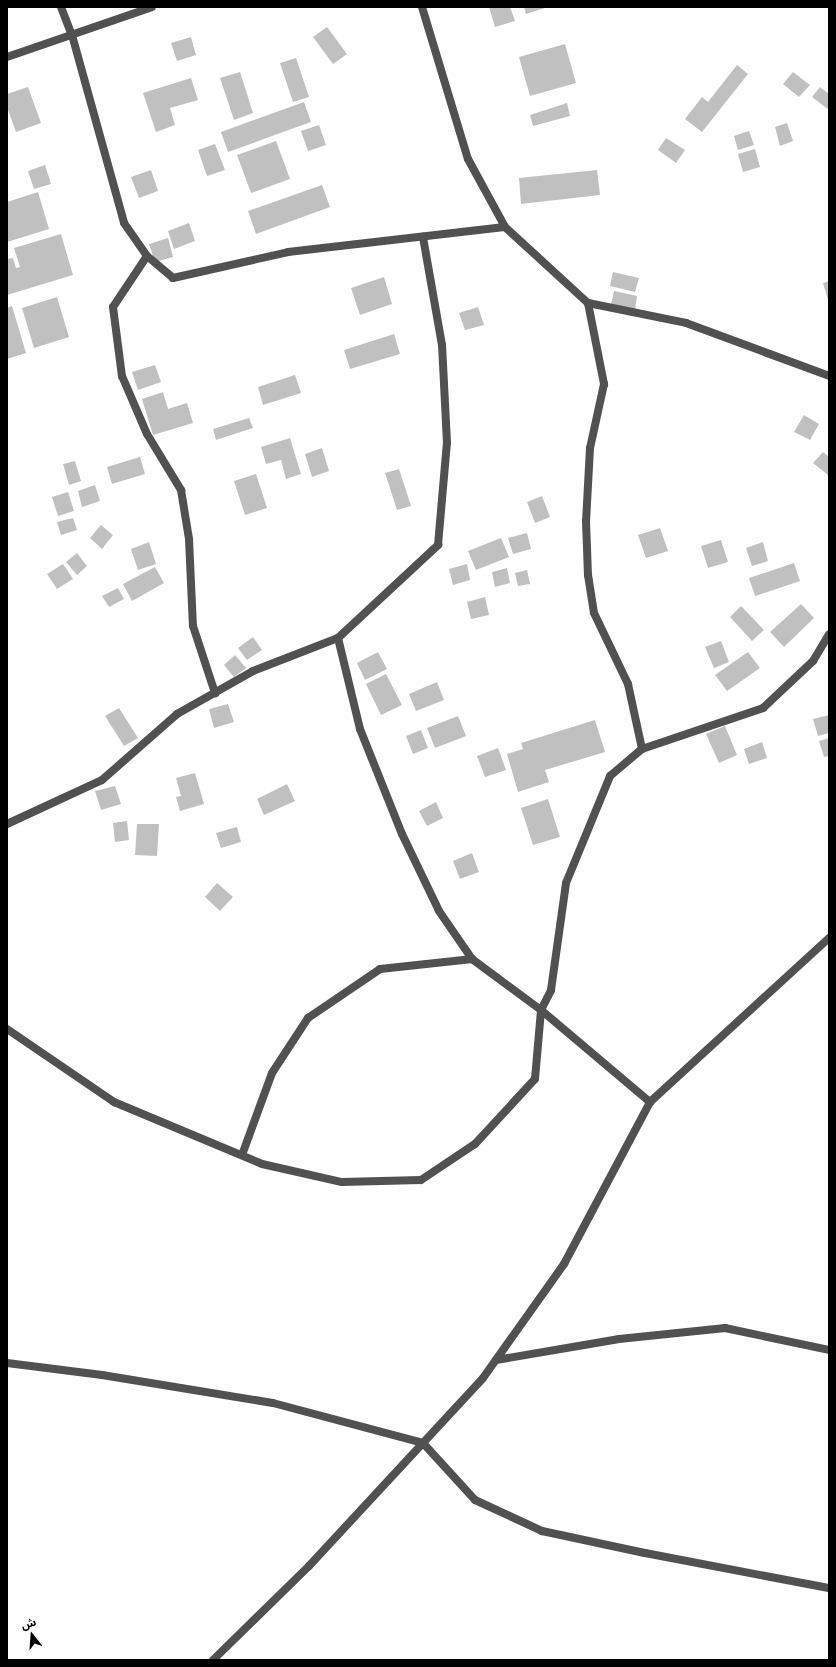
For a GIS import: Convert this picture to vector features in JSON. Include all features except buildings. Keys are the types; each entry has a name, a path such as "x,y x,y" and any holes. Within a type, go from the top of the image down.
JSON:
{"street":[{"path":"61,7 72,35 124,223 147,256 173,278 288,252 505,227"},
{"path":"7,58 152,7"},
{"path":"422,7 468,159 505,227 588,303 686,323 829,376"},
{"path":"7,824 102,780 177,714 253,671 338,638 438,545 447,443 446,420 442,345 423,237"},
{"path":"147,256 113,307 122,376 147,434 181,490 189,539 193,626 215,693"},
{"path":"588,303 604,384 590,448 586,521 588,575 594,613 628,684 642,749"},
{"path":"7,1029 114,1102 242,1154 262,1164 342,1182 421,1180 476,1144 535,1079 541,1010 551,990 566,883 610,776 642,749 763,708 813,661 829,634"},
{"path":"338,638 360,729 402,834 439,911 472,959 541,1010 650,1102"},
{"path":"213,1660 309,1566 483,1378 564,1264 650,1102 829,938"},
{"path":"242,1154 272,1073 308,1018 380,969 472,959"},
{"path":"496,1360 619,1339 725,1328 829,1350"},
{"path":"7,1363 102,1375 273,1403 423,1443 475,1500 542,1530 645,1553 829,1588"}]}
